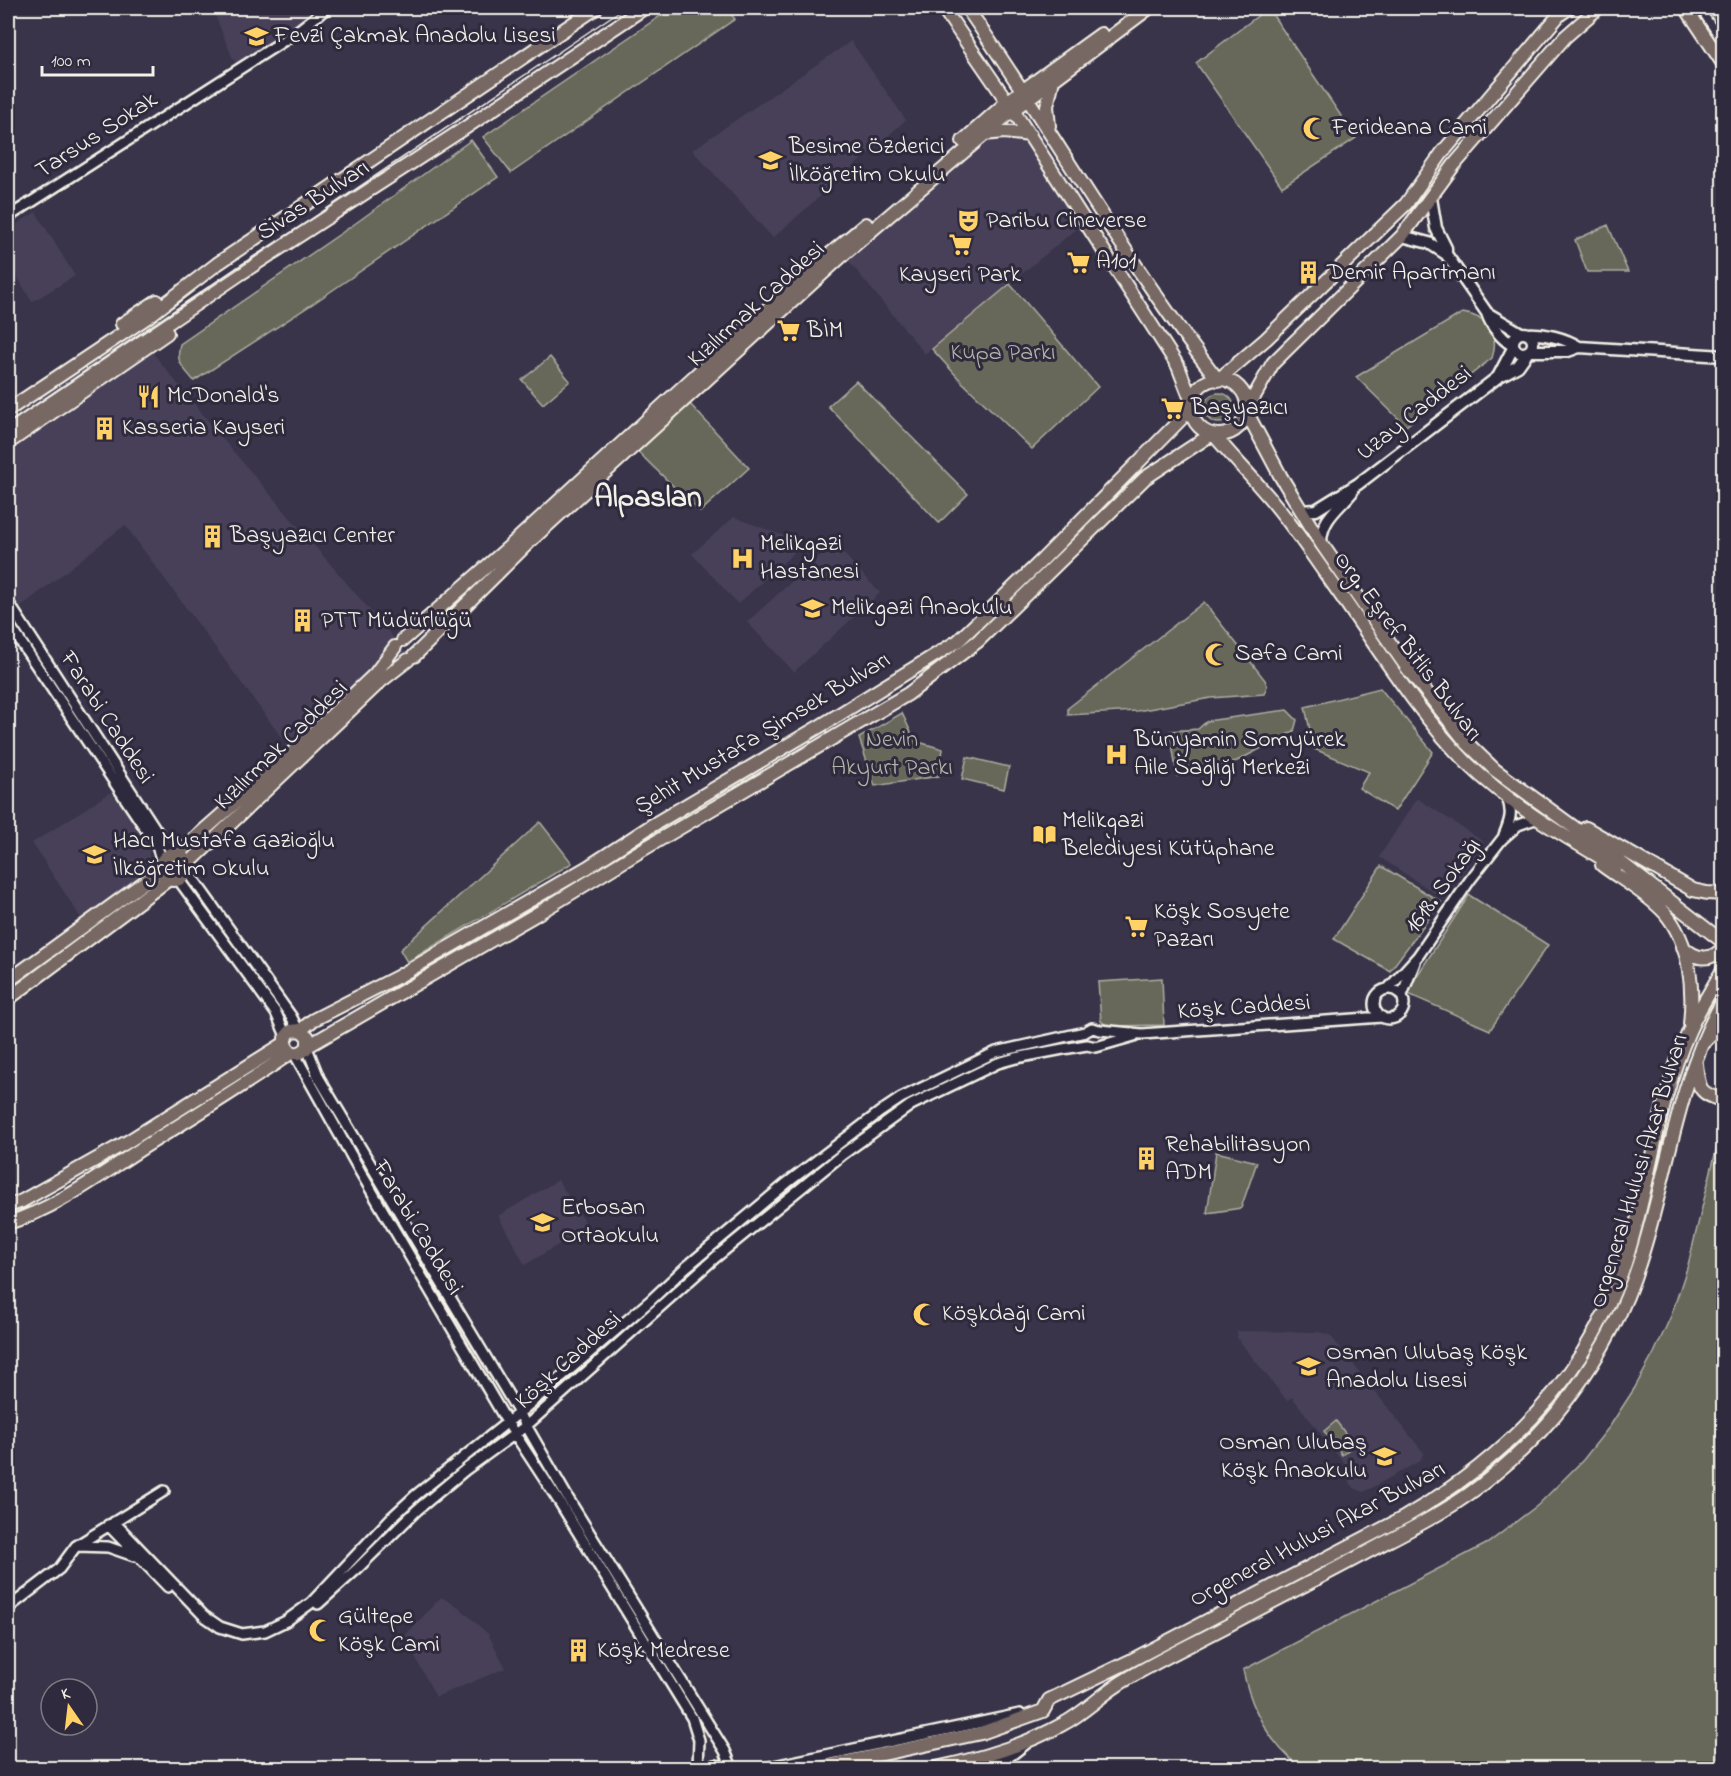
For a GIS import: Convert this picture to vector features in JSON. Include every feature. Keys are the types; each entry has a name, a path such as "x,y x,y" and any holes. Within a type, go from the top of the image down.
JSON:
{"main road":[{"name":"Sivas Bulvarı","path":"8,410 149,315 217,264 596,8"},
{"name":"Sivas Bulvarı","path":"8,432 240,274 644,8"},
{"path":"943,8 1011,106 1178,366 1192,402 1195,420 1203,430 1213,434 1226,434 1237,428 1273,363 1402,236 1454,165 1558,45 1598,8"},
{"path":"967,8 1163,306 1218,380 1230,382 1240,389 1246,400 1247,411"},
{"name":"Kızılırmak Caddesi","path":"1011,106 983,135 844,254 537,534 411,658 381,681 187,867 185,874 167,873 167,856 176,854 294,751 375,674 399,644 510,546 799,280 1025,94 1135,8"},
{"name":"Kızılırmak Caddesi","path":"1025,94 1053,80 1149,8"},
{"path":"1192,402 1201,386 1218,380 1266,339 1406,204 1442,153 1560,14 1569,8"},
{"path":"1686,8 1724,65"},
{"path":"1713,8 1724,24"},
{"path":"1050,131 1047,106 1053,80"},
{"path":"983,135 1004,132 1030,135"},
{"path":"1431,198 1436,228 1446,248 1446,254"},
{"path":"1402,236 1429,243 1446,254 1487,313 1490,322 1521,354 1568,351 1579,347 1724,356"},
{"path":"8,400 144,309 217,264"},
{"path":"8,443 164,334 240,274"},
{"path":"1487,313 1524,333 1533,341 1529,352"},
{"path":"1513,347 1513,339 1524,333 1535,333 1570,342 1579,347"},
{"name":"Uzay Caddesi","path":"1498,377 1513,347"},
{"name":"Uzay Caddesi","path":"1300,511 1316,510 1358,484 1498,377 1518,366 1529,352"},
{"name":"Şehit Mustafa Şimsek Bulvarı","path":"300,1030 313,1020 399,976 588,867 651,826 958,641 1042,560 1181,419 1192,402"},
{"name":"Org. Eşref Bitlis Bulvarı","path":"1247,411 1300,511 1321,543 1408,669 1467,743 1542,813 1584,848 1658,891"},
{"name":"Şehit Mustafa Şimsek Bulvarı","path":"307,1047 908,694 978,641 1145,478 1213,434"},
{"name":"Org. Eşref Bitlis Bulvarı","path":"1213,434 1282,514 1381,655 1443,737 1467,763 1506,795 1542,813 1658,891 1721,942"},
{"name":"Uzay Caddesi","path":"1321,543 1322,529 1327,519 1358,484"},
{"path":"399,644 409,641 413,644 415,651 411,658"},
{"path":"1542,813 1610,841 1693,890 1724,894"},
{"path":"1584,848 1599,863 1658,906 1672,922 1690,971 1692,992 1689,1032"},
{"path":"176,854 184,858 187,867"},
{"path":"8,981 167,873"},
{"path":"8,999 167,873"},
{"path":"1707,893 1724,901"},
{"path":"1683,947 1690,955 1705,958 1714,956 1721,942"},
{"name":"Orgeneral Hulusi Akar Bulvarı","path":"818,1768 981,1733 1043,1711 1049,1700 1128,1662 1425,1506 1479,1468 1521,1430 1546,1402 1580,1357 1610,1301 1631,1242 1664,1107 1689,1032 1724,968"},
{"name":"Orgeneral Hulusi Akar Bulvarı","path":"936,1768 991,1754 1030,1740 1066,1723 1116,1686 1438,1514 1490,1479 1524,1449 1553,1417 1578,1384 1621,1312 1634,1280 1658,1200 1669,1150 1695,1058 1724,999"},
{"path":"1701,1044 1724,1022"},
{"path":"8,1223 28,1216 97,1179 237,1090 289,1046 291,1031 300,1030 308,1037 307,1047 301,1053 289,1046"},
{"path":"8,1206 22,1201 127,1142 289,1046"},
{"path":"1695,1058 1700,1089 1707,1096 1724,1101"}],"street":[{"name":"Tarsus Sokak","path":"8,217 291,36 327,8"},
{"name":"Farabi Caddesi","path":"8,602 162,839 176,854"},
{"name":"Farabi Caddesi","path":"8,623 157,846 167,873 276,1013 289,1046 507,1422 516,1433 692,1718 699,1740 698,1768"},
{"name":"1618. Sokağı","path":"1502,839 1512,813 1506,795"},
{"name":"1618. Sokağı","path":"1388,989 1418,956 1470,880 1502,839 1518,825 1542,813"},
{"path":"187,867 300,1030"},
{"name":"1618. Sokağı","path":"1402,996 1418,956"},
{"path":"1388,989 1402,996 1404,1006 1399,1016 1392,1019 1382,1017 1376,1012 1374,1004 1378,993 1388,989"},
{"name":"Köşk Caddesi","path":"1348,1021 1364,1013 1374,1004"},
{"name":"Köşk Caddesi","path":"1142,1034 1382,1017"},
{"path":"1092,1028 1142,1034 1094,1047 1088,1045 1084,1039 1085,1032 1092,1028"},
{"path":"1100,1030 1103,1038 1100,1044"},
{"name":"Köşk Caddesi","path":"111,1524 209,1620 236,1633 259,1633 279,1625 311,1603 403,1507 519,1413 685,1268 787,1184 901,1098 996,1052 1085,1032"},
{"name":"Köşk Caddesi","path":"111,1524 144,1562 200,1619 214,1630 241,1639 270,1635 305,1615 358,1568 417,1510 465,1470 526,1426 716,1257 843,1154 911,1105 998,1063 1088,1045"},
{"name":"Farabi Caddesi","path":"307,1047 319,1078 569,1500 725,1751 731,1768"},
{"path":"8,1608 60,1569 76,1546 164,1491"},
{"path":"76,1546 117,1549 144,1562"},
{"path":"765,1768 1043,1711"},
{"path":"976,1768 1009,1757 1030,1740"},
{"path":"705,1768 721,1766 731,1768"}],"shaded area":[{"name":"Fevzi Çakmak Anadolu Lisesi","path":"212,8 327,8 243,65 236,63 233,59"},
{"name":"Besime Özderici İlköğretim Okulu","path":"851,41 906,120 773,238 692,150"},
{"path":"1015,95 1092,216 925,354 846,258"},
{"path":"36,212 75,276 32,302 8,261 8,229"},
{"path":"134,330 227,444 406,652 296,757 125,525 8,617 8,419"},
{"name":"Melikgazi Hastanesi","path":"734,517 787,537 798,549 738,604 692,554"},
{"name":"Melikgazi Anaokulu","path":"834,543 880,593 794,672 747,622"},
{"name":"Hacı Mustafa Gazioğlu İlköğretim Okulu","path":"111,792 147,840 149,868 146,874 81,918 32,843"},
{"path":"1417,798 1484,842 1444,899 1379,857"},
{"name":"Erbosan Ortaokulu","path":"558,1180 588,1227 525,1265 498,1216"},
{"name":"Osman Ulubaş Köşk Anadolu Lisesi","path":"1237,1331 1319,1332 1330,1335 1424,1453 1420,1461 1364,1492 1354,1488 1348,1480 1353,1475 1292,1397 1287,1401 1237,1338"},
{"path":"441,1597 459,1607 488,1634 506,1668 436,1697 404,1637"}],"green space":[{"path":"672,8 726,8 735,19 511,173 483,137"},
{"path":"1268,8 1356,138 1282,187 1196,63"},
{"path":"471,140 498,177 311,305 194,381 183,368 179,360 180,344 353,225"},
{"path":"1608,225 1628,272 1587,272 1575,240"},
{"name":"Kupa Parkı","path":"1010,284 1098,387 1032,449 962,382 932,349"},
{"path":"1462,313 1485,322 1493,334 1492,358 1406,426 1356,377"},
{"path":"550,357 570,381 543,404 522,380"},
{"path":"856,381 968,494 939,523 828,406"},
{"path":"1219,393 1230,397 1234,408 1230,419 1219,423 1208,419 1204,408 1208,397"},
{"path":"690,404 749,468 700,512 637,451"},
{"path":"1204,602 1265,680 1267,686 1264,694 1211,698 1137,711 1068,715 1068,708"},
{"path":"1380,688 1433,752 1395,811 1359,788 1369,772 1314,749 1305,707"},
{"path":"1287,710 1297,720 1294,731 1237,761 1177,776 1170,731 1198,729 1207,721"},
{"name":"Nevin Akyurt Parkı","path":"902,713 915,741 943,749 939,776 875,786 859,738"},
{"path":"967,757 1009,767 1004,789 962,779"},
{"path":"540,822 572,863 407,962 400,950"},
{"path":"1381,866 1441,902 1390,971 1334,939"},
{"path":"1469,895 1548,945 1490,1030 1406,993"},
{"path":"1162,978 1164,1025 1108,1026 1101,1021 1098,982"},
{"path":"1723,1122 1723,1768 1301,1768 1280,1748 1263,1724 1256,1712 1243,1670 1488,1543 1538,1505 1583,1460 1610,1426 1634,1389 1671,1316 1688,1265"},
{"path":"1216,1152 1257,1162 1241,1208 1207,1213"},
{"path":"1336,1421 1354,1445 1342,1455 1324,1431"}],"tram line":[{"path":"8,424 624,8"},
{"path":"1694,8 1724,52"}],"place":[{"name":"Fevzi Çakmak Anadolu Lisesi","path":"256,36"},
{"name":"Ferideana Cami","path":"1314,128"},
{"name":"Besime Özderici İlköğretim Okulu","path":"771,161"},
{"name":"Paribu Cineverse","path":"968,221"},
{"name":"Kayseri Park","path":"960,245"},
{"name":"A101","path":"1078,262"},
{"name":"Demir Apartmanı","path":"1309,273"},
{"name":"BİM","path":"789,331"},
{"name":"McDonald's","path":"149,396"},
{"name":"Başyazıcı","path":"1173,408"},
{"name":"Kasseria Kayseri","path":"104,428"},
{"name":"Başyazıcı Center","path":"212,536"},
{"name":"Melikgazi Hastanesi","path":"742,558"},
{"name":"Melikgazi Anaokulu","path":"813,608"},
{"name":"PTT Müdürlüğü","path":"303,621"},
{"name":"Safa Cami","path":"1217,654"},
{"name":"Bünyamin Somyürek Aile Sağlığı Merkezi","path":"1116,754"},
{"name":"Melikgazi Belediyesi Kütüphane","path":"1044,835"},
{"name":"Hacı Mustafa Gazioğlu İlköğretim Okulu","path":"95,855"},
{"name":"Köşk Sosyete Pazarı","path":"1136,926"},
{"name":"Rehabilitasyon ADM","path":"1147,1159"},
{"name":"Erbosan Ortaokulu","path":"543,1222"},
{"name":"Köşkdağı Cami","path":"924,1314"},
{"name":"Osman Ulubaş Köşk Anadolu Lisesi","path":"1308,1367"},
{"name":"Osman Ulubaş Köşk Anaokulu","path":"1385,1457"},
{"name":"Gültepe Köşk Cami","path":"320,1631"},
{"name":"Köşk Medrese","path":"579,1651"}],"district":[{"name":"Alpaslan","path":"648,499"}]}
